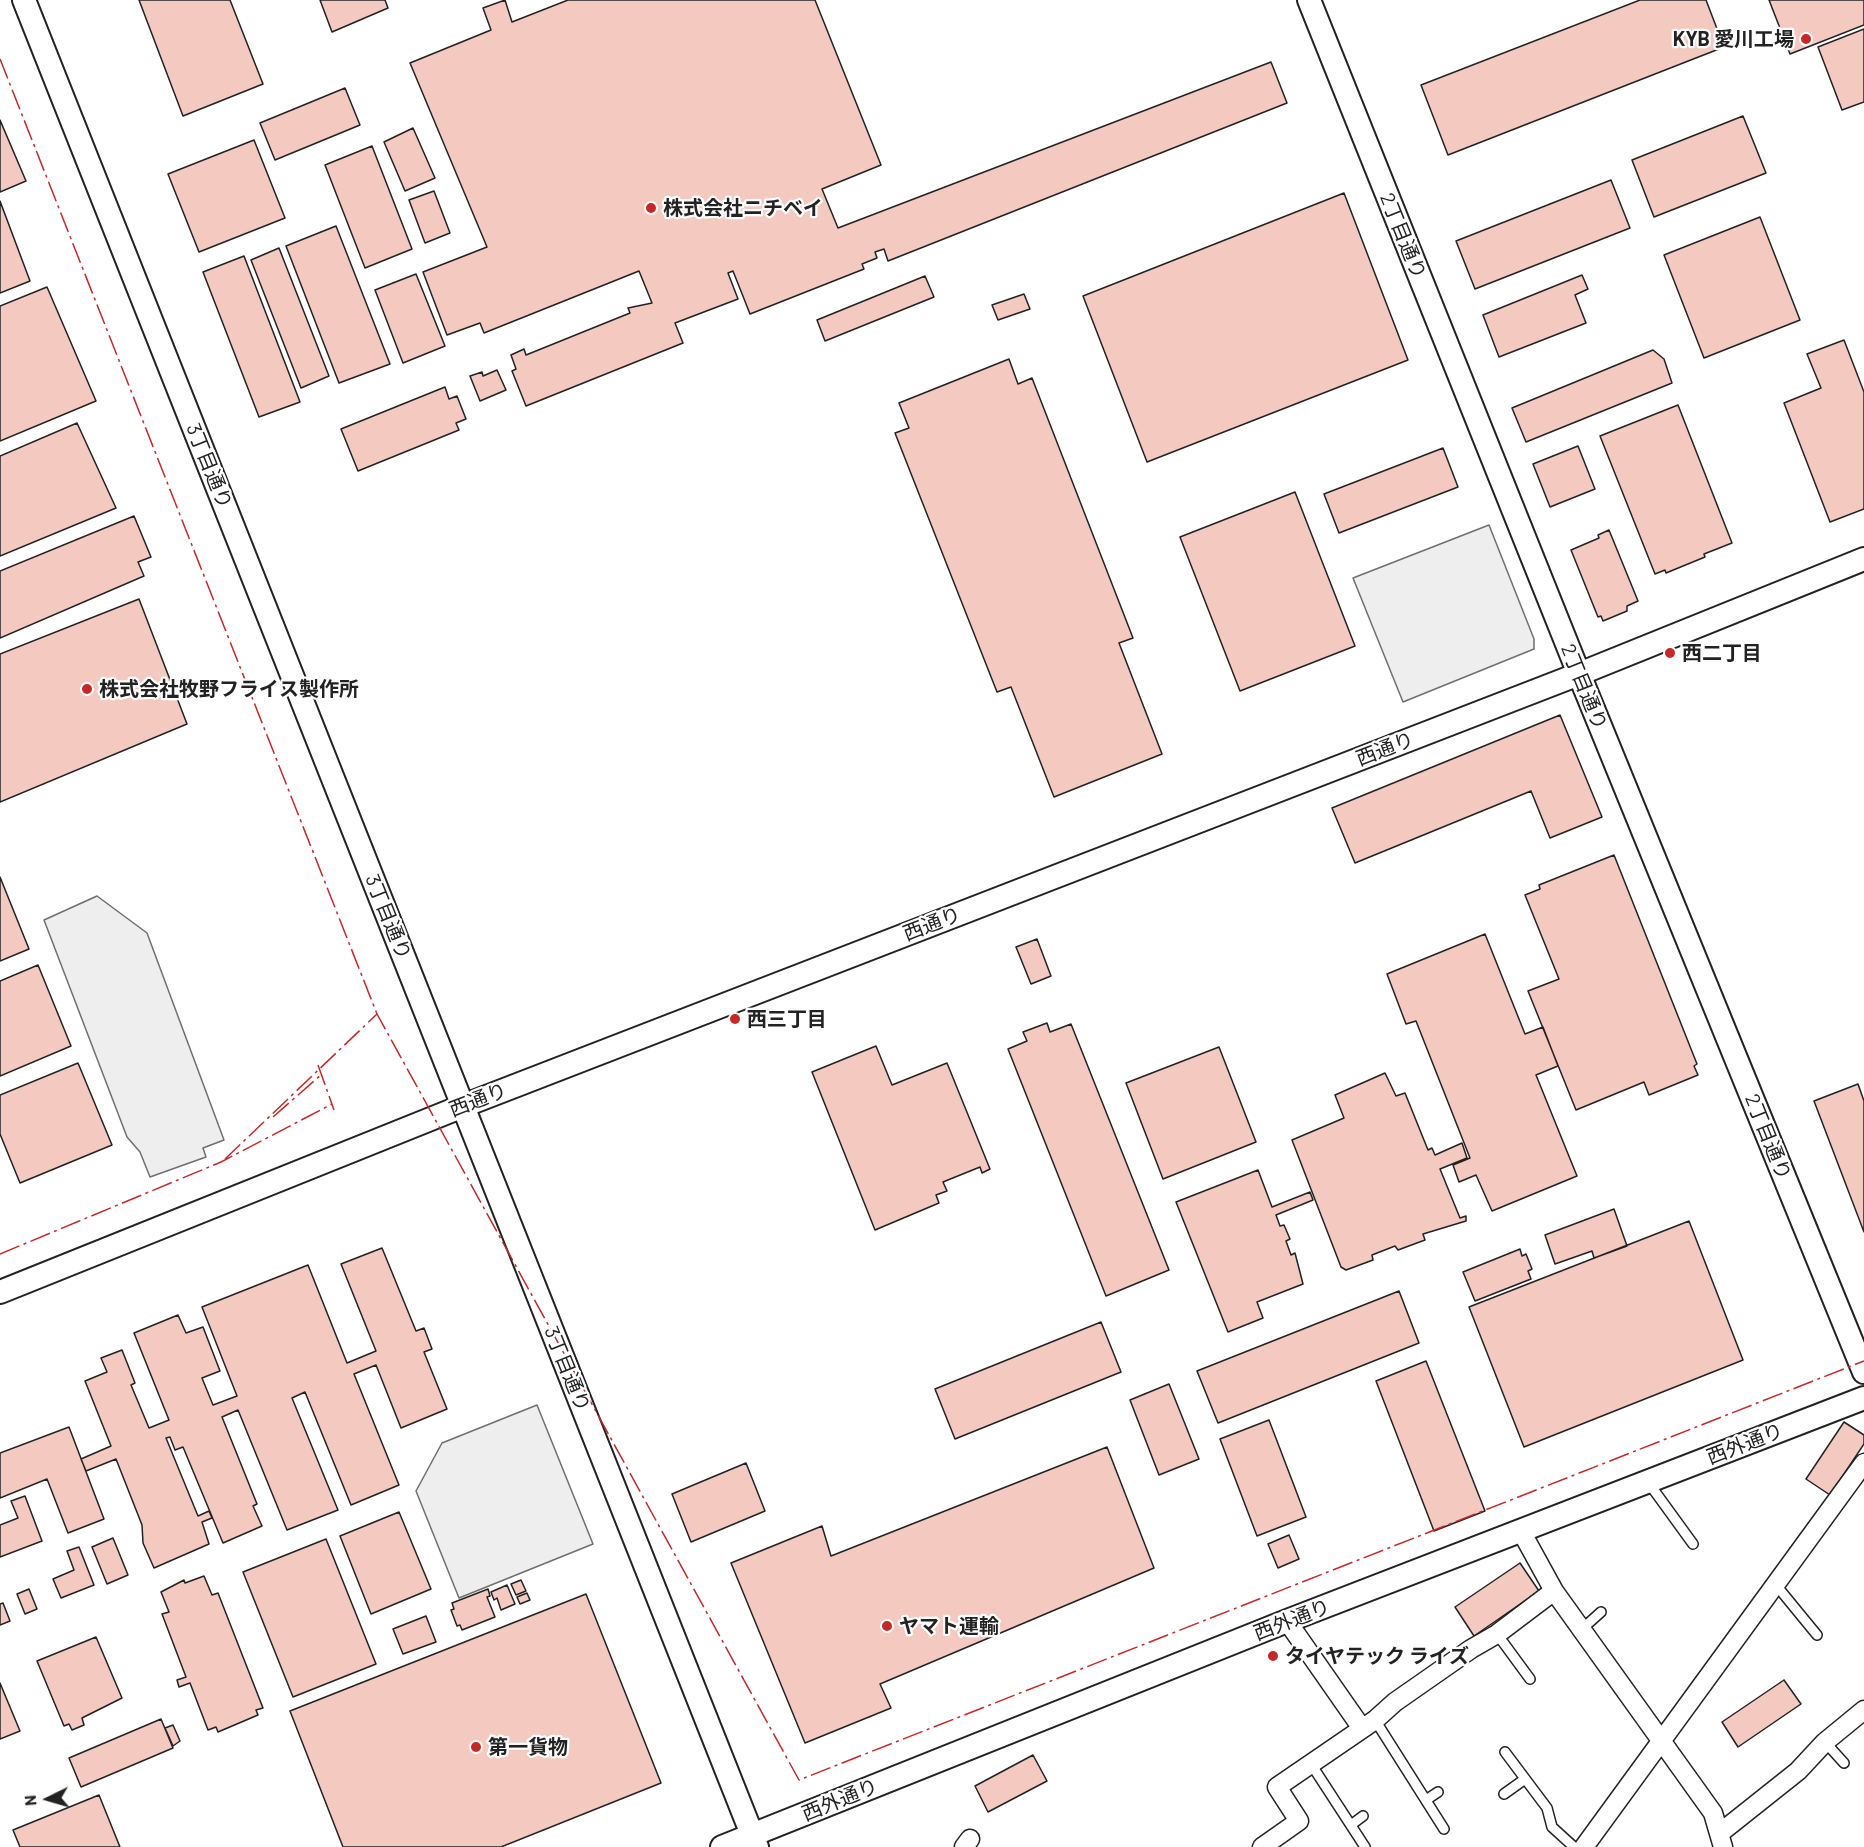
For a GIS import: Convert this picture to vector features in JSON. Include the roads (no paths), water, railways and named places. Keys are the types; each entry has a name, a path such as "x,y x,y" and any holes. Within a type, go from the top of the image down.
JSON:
{"street":[{"name":"3丁目通り","path":"24,0 755,1841"},
{"name":"2丁目通り","path":"1309,0 1579,674 1864,1372"},
{"name":"西通り","path":"0,1292 463,1106 1579,674 1864,559"},
{"name":"西外通り","path":"722,1847 755,1841 1287,1621 1864,1398"},
{"path":"1584,1847 1864,1463"},
{"path":"1521,1531 1554,1591 1713,1813 1722,1840 1798,1771 1825,1742 1864,1710"},
{"path":"1272,1844 1299,1821 1277,1787 1368,1723 1395,1701 1497,1634 1554,1591"},
{"path":"1287,1621 1368,1723"}],"lane":[{"path":"1648,1482 1693,1544"},
{"path":"1776,1585 1816,1635"},
{"path":"1582,1629 1602,1612"},
{"path":"1497,1634 1530,1679"},
{"path":"1368,1723 1426,1800 1444,1829"},
{"path":"1825,1742 1844,1763"},
{"path":"1505,1752 1548,1808 1552,1827 1574,1847"},
{"path":"1311,1764 1365,1847"},
{"path":"1504,1794 1525,1779"},
{"path":"1426,1800 1438,1792"},
{"path":"1351,1825 1363,1816"}],"place":[{"name":"KYB 愛川工場","path":"1806,39"},
{"name":"株式会社ニチベイ","path":"651,208"},
{"name":"西二丁目","path":"1670,653"},
{"name":"株式会社牧野フライス製作所","path":"87,689"},
{"name":"西三丁目","path":"735,1019"},
{"name":"ヤマト運輸","path":"887,1626"},
{"name":"タイヤテック ライズ","path":"1273,1656"},
{"name":"第一貨物","path":"476,1747"}]}
